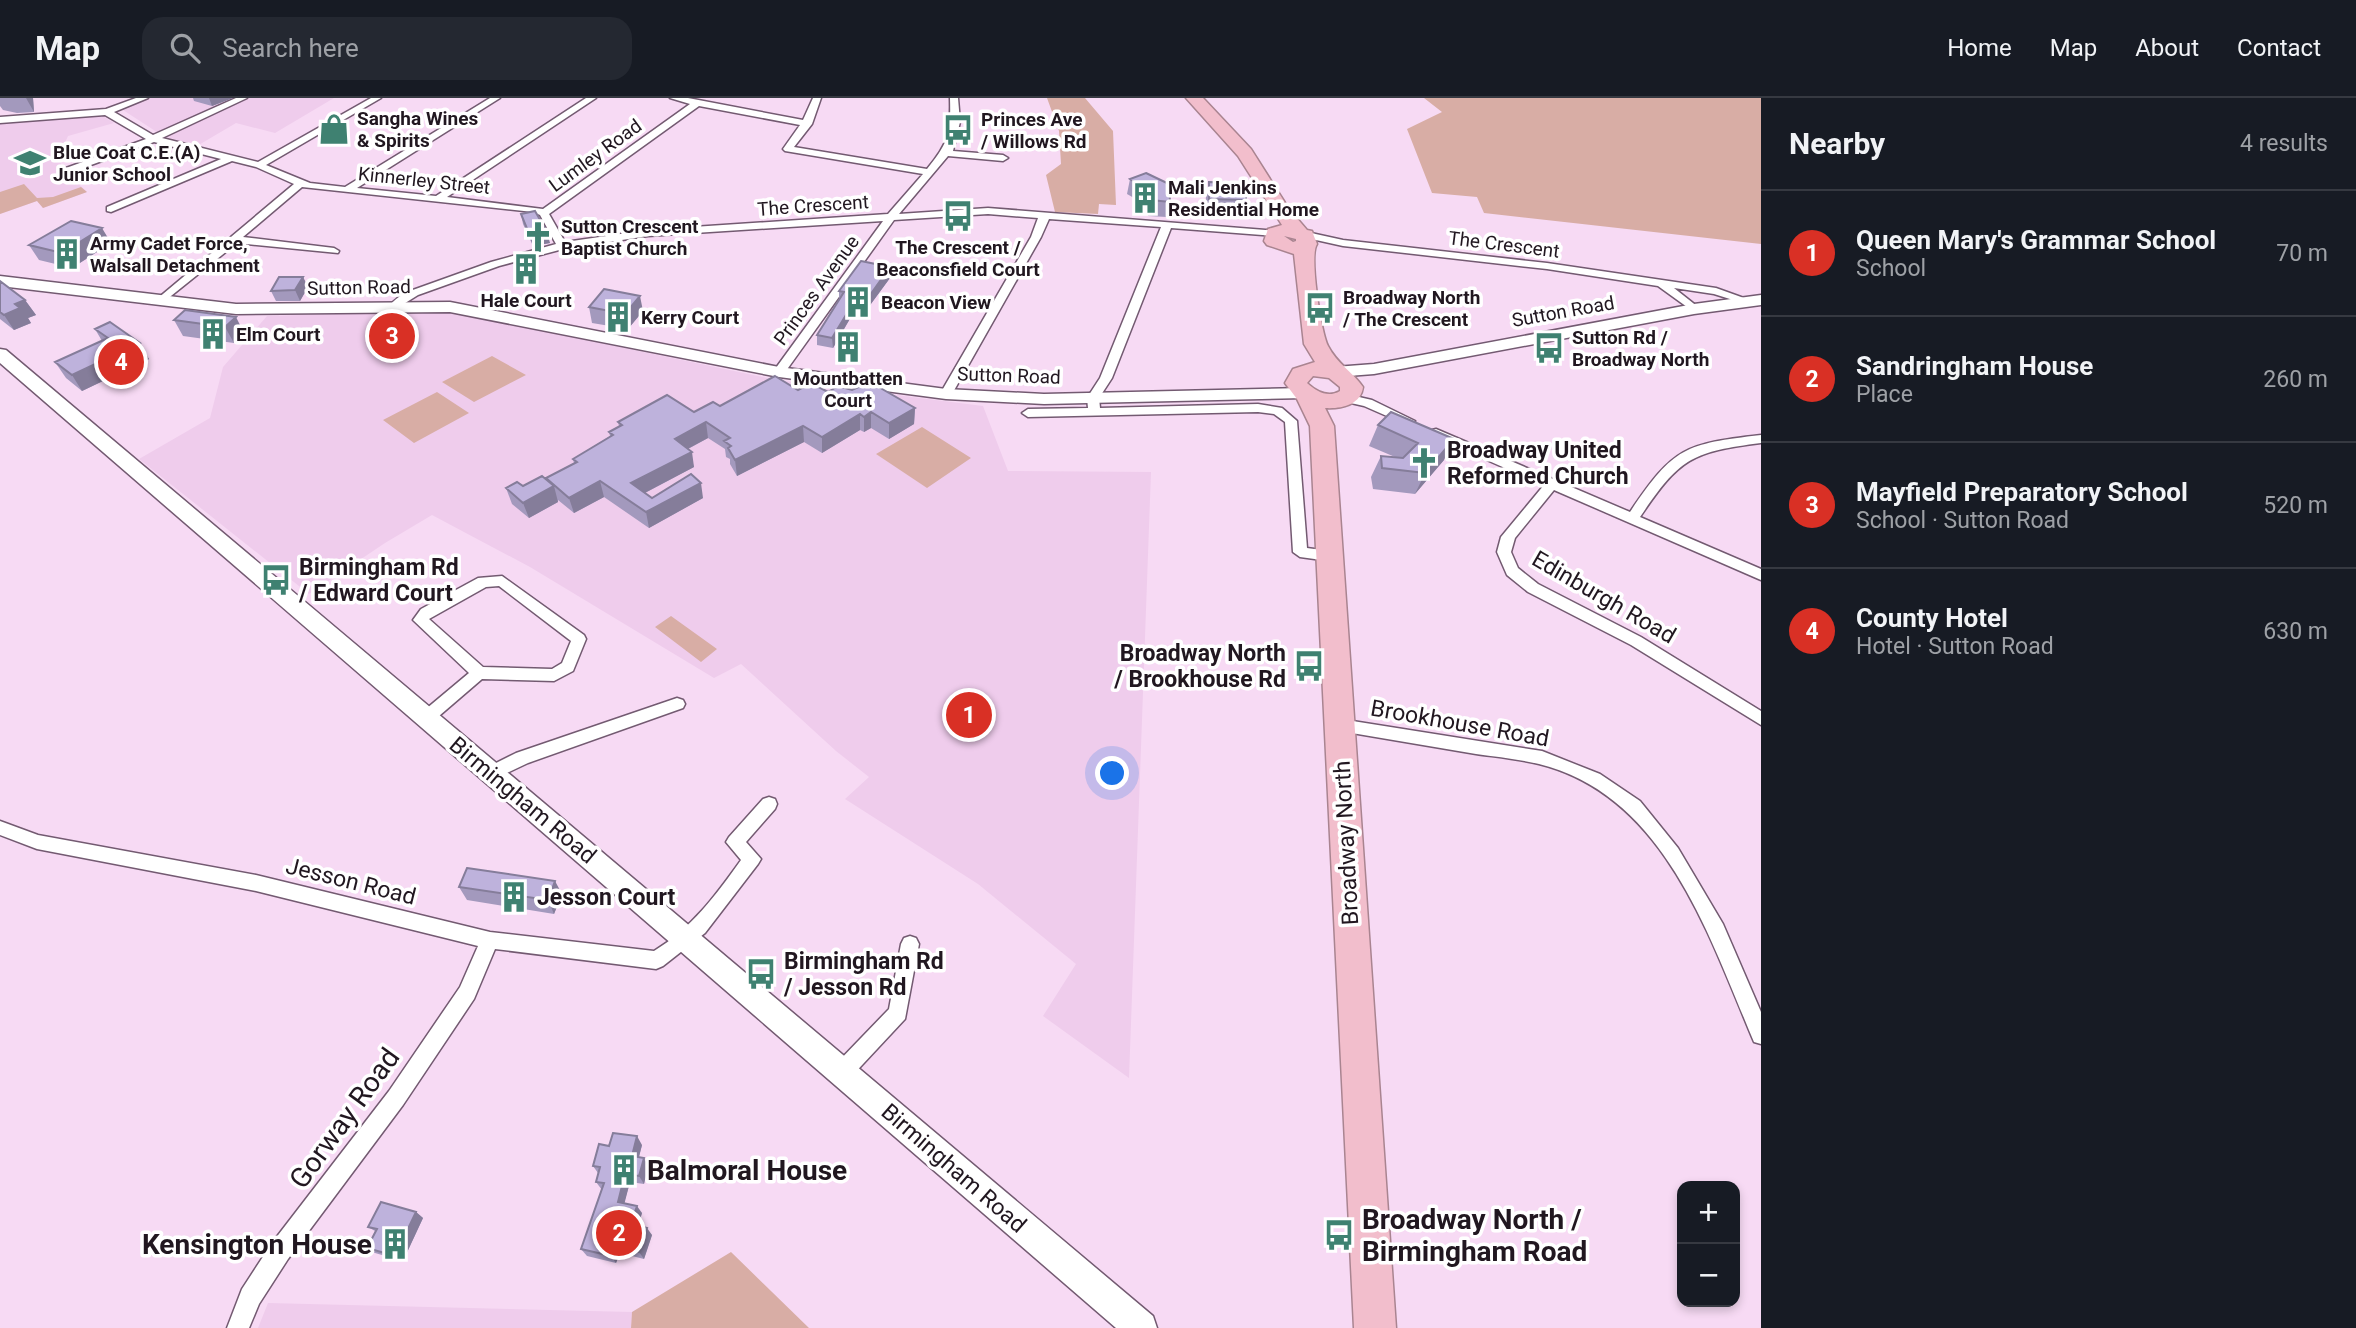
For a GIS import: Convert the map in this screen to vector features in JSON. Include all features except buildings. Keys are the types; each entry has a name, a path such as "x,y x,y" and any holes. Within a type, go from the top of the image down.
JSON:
{"highway":[{"path":"1194,98 1245,153 1281,212 1292,242 1314,344 1347,389"},
{"path":"1314,344 1303,384 1332,402 1347,389"},
{"name":"Broadway North","path":"1303,384 1322,426 1375,1328"},
{"path":"1322,426 1347,389"},
{"name":"Broadway North","path":"1354,1328 1370,1259"}],"street":[{"path":"0,120 107,112 144,98"},
{"path":"68,170 153,139 243,98"},
{"path":"259,165 377,98"},
{"path":"347,190 496,98"},
{"path":"440,197 592,98"},
{"path":"674,98 807,124"},
{"path":"817,98 807,124 788,149 930,172"},
{"path":"954,98 955,122 947,153 1003,158"},
{"name":"Lumley Road","path":"562,246 544,213 697,103"},
{"name":"Kinnerley Street","path":"107,112 153,139 259,165 300,184 440,197 535,209 544,213"},
{"path":"0,114 25,117"},
{"name":"Princes Avenue","path":"781,368 890,218 947,153"},
{"path":"111,209 231,158"},
{"path":"161,301 300,184"},
{"name":"The Crescent","path":"394,307 401,299 433,286 562,246 648,233 890,218 941,209 1044,214 1167,225 1247,233 1292,242 1343,243 1547,266 1716,291 1755,301"},
{"path":"948,389 1036,237 1044,214"},
{"path":"1095,400 1167,225"},
{"path":"232,239 337,252"},
{"name":"Sutton Road","path":"0,281 236,309 468,309 714,359 948,389 997,398 1095,400 1269,392 1303,384"},
{"name":"The Crescent","path":"1661,283 1694,309"},
{"name":"Sutton Road","path":"1347,389 1374,369 1694,309 1755,301"},
{"name":"Birmingham Road","path":"0,354 1141,1328"},
{"path":"1347,389 1552,484 1761,575"},
{"path":"1028,413 1095,400 1258,408 1285,414 1291,421 1292,430 1300,552 1329,556"},
{"path":"1632,519 1657,483 1689,453 1761,439"},
{"name":"Edinburgh Road","path":"1552,484 1508,537 1504,552 1512,571 1533,588 1636,641 1761,719"},
{"path":"426,718 479,673 554,675 568,667 579,639 502,581 484,582 426,612 420,620 479,673"},
{"path":"492,773 522,758 677,704"},
{"name":"Brookhouse Road","path":"1340,725 1542,758 1594,779 1634,806 1672,853 1717,930 1761,1035"},
{"name":"Jesson Road","path":"0,828 37,842 256,883 490,940 588,954 656,960 677,948 719,908 752,859 735,842 769,804"},
{"name":"Gorway Road","path":"239,1328 250,1297 280,1251 396,1098 467,993 490,940"},
{"path":"842,1072 898,1013 910,944"}],"shaded area":[{"path":"148,98 334,98 275,133 236,123 197,146 163,136 123,110"},
{"path":"1047,98 1085,98 1113,131 1116,205 1099,204 1098,214 1055,212 1046,175 1061,164 1059,131"},
{"path":"1424,98 1761,98 1761,244 1484,213 1477,197 1432,193 1407,129 1442,112"},
{"name":"Blue Coat C.E.(A) Junior School","path":"101,115 114,123 68,136 58,158 64,170 87,192 43,208 37,201 0,214 0,123"},
{"path":"24,184 37,198 53,197 81,187 87,192 43,208 37,201 0,214 0,192"},
{"path":"437,311 777,380 983,406 1008,471 1151,472 1129,1078 1043,1016 1076,964 978,884 845,799 869,777 836,751 741,664 714,678 530,567 432,515 309,594 139,459 210,418 223,367 267,316"},
{"path":"492,356 526,375 474,402 442,382"},
{"path":"437,392 469,413 414,443 383,420"},
{"path":"922,427 971,458 927,488 876,454"},
{"path":"671,616 717,649 701,662 655,627"},
{"path":"731,1252 809,1328 631,1328 632,1312"},
{"path":"268,1303 632,1312 631,1328 258,1328"}],"place":[{"name":"Sangha Wines & Spirits","path":"334,129"},
{"name":"Princes Ave / Willows Rd","path":"958,130"},
{"name":"Blue Coat C.E.(A) Junior School","path":"30,163"},
{"name":"Mali Jenkins Residential Home","path":"1145,198"},
{"name":"The Crescent / Beaconsfield Court","path":"958,216"},
{"name":"Sutton Crescent Baptist Church","path":"538,237"},
{"name":"Army Cadet Force, Walsall Detachment","path":"67,254"},
{"name":"Hale Court","path":"526,269"},
{"name":"Beacon View","path":"858,302"},
{"name":"Broadway North / The Crescent","path":"1320,308"},
{"name":"Kerry Court","path":"618,317"},
{"name":"Elm Court","path":"213,334"},
{"name":"Mayfield Preparatory School","path":"392,336"},
{"name":"Mountbatten Court","path":"848,347"},
{"name":"Sutton Rd / Broadway North","path":"1549,348"},
{"name":"County Hotel","path":"121,362"},
{"name":"Broadway United Reformed Church","path":"1424,463"},
{"name":"Birmingham Rd / Edward Court","path":"276,580"},
{"name":"Broadway North / Brookhouse Rd","path":"1309,666"},
{"name":"Queen Mary's Grammar School","path":"969,715"},
{"name":"Jesson Court","path":"514,897"},
{"name":"Birmingham Rd / Jesson Rd","path":"761,974"},
{"name":"Balmoral House","path":"624,1170"},
{"name":"Sandringham House","path":"619,1233"},
{"name":"Broadway North / Birmingham Road","path":"1339,1235"},
{"name":"Kensington House","path":"395,1244"}]}
